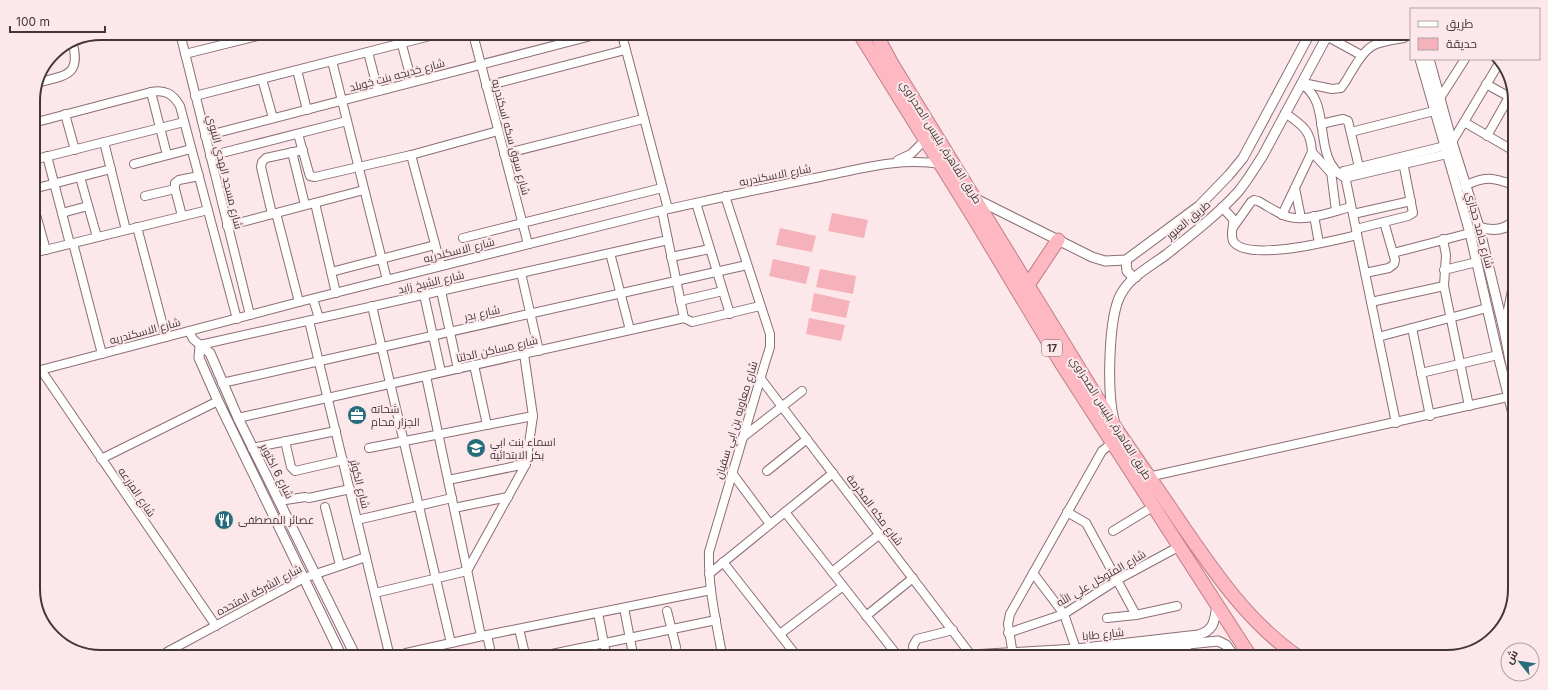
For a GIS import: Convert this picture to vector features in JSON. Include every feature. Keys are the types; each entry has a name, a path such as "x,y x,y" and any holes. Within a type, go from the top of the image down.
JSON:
{"highway":[{"name":"طريق القاهرة, بلبيس الصحراوي","path":"864,40 926,139 1061,363 1246,650"},
{"name":"طريق القاهرة, بلبيس الصحراوي","path":"879,40 892,64 1115,427 1148,477 1229,591 1253,619 1288,650"},
{"path":"1028,285 1058,240"}],"street":[{"name":"شارع مسجد الهدي النبوي","path":"182,40 250,316"},
{"path":"185,54 242,40"},
{"path":"401,40 412,82"},
{"path":"195,96 416,40"},
{"name":"شارع سوق سكه اسكندريه","path":"475,40 528,244"},
{"name":"شارع خديجه بنت خويلد","path":"205,136 576,40"},
{"path":"623,40 662,188 668,240 684,318"},
{"name":"طريق العبور","path":"1126,260 1198,206 1229,176 1243,158 1307,40"},
{"name":"طريق العبور","path":"1115,427 1109,384 1115,314 1121,293 1136,277 1165,255 1238,192 1251,175 1325,40"},
{"path":"1334,40 1361,55"},
{"path":"1302,83 1332,90 1341,88 1361,55 1367,48 1383,40"},
{"path":"43,81 64,76 69,72 76,61 74,46"},
{"path":"486,86 625,50"},
{"path":"368,52 378,91"},
{"name":"شارع حامد حجازي","path":"1420,60 1434,111 1465,186 1479,227 1508,350"},
{"name":"شارع حامد حجازي","path":"1429,60 1440,98 1448,147 1477,262 1498,355 1508,390"},
{"path":"1440,98 1464,60"},
{"path":"332,61 387,280"},
{"path":"1343,175 1403,161 1448,147 1497,66"},
{"path":"296,70 307,110"},
{"path":"262,79 273,118"},
{"path":"1302,83 1316,98 1330,163 1333,212"},
{"path":"1486,84 1508,97"},
{"path":"40,121 158,90 171,95 176,100 180,106 237,319"},
{"path":"151,92 167,155"},
{"path":"1487,136 1508,105"},
{"path":"1351,132 1434,111"},
{"path":"1282,215 1312,152 1312,142 1308,133 1302,125 1285,113"},
{"path":"65,114 75,150"},
{"path":"504,154 643,119"},
{"path":"1321,124 1344,119 1349,123 1359,167"},
{"path":"210,156 347,121"},
{"path":"40,158 184,122"},
{"path":"1464,122 1508,148"},
{"path":"298,134 309,173 312,177 411,155 498,131"},
{"name":"شارع الاسكندريه","path":"894,162 911,154 926,139"},
{"path":"104,142 126,230"},
{"path":"134,164 191,149"},
{"path":"299,302 261,164 266,158 303,150"},
{"path":"292,152 305,205"},
{"path":"1312,152 1331,173"},
{"path":"411,155 441,266"},
{"path":"47,156 102,354"},
{"name":"شارع الاسكندريه","path":"40,370 299,302 725,196 894,162 926,161 941,164"},
{"path":"1343,175 1359,167 1403,161"},
{"path":"1222,207 1232,216 1234,226 1232,238 1236,244 1242,247 1276,250 1292,249 1319,243 1411,215 1413,209 1403,161"},
{"path":"1330,163 1343,175 1352,210 1396,423"},
{"path":"40,187 111,169"},
{"path":"182,216 175,189 175,183 179,180 198,176"},
{"path":"80,177 97,237"},
{"path":"1465,186 1476,180 1486,178 1496,178 1508,183"},
{"path":"462,238 662,188"},
{"path":"1295,188 1301,218"},
{"path":"145,196 175,189"},
{"path":"227,226 364,190"},
{"name":"شارع معاويه بن ابي سفيان","path":"721,650 709,574 710,546 770,347 768,325 760,306 725,196"},
{"path":"976,199 1098,260 1112,262 1126,260 1125,263 1127,271 1136,277"},
{"path":"1234,226 1254,200 1282,215 1294,218 1411,201"},
{"path":"315,202 336,293"},
{"path":"696,203 730,314"},
{"path":"62,213 88,206"},
{"path":"40,251 208,210"},
{"path":"1314,216 1319,243"},
{"path":"1365,273 1391,267 1395,262 1384,222"},
{"path":"1479,227 1496,230 1508,225"},
{"path":"137,227 166,337"},
{"path":"1393,253 1470,233"},
{"path":"40,234 46,250"},
{"path":"1443,239 1446,254 1444,286 1469,406"},
{"name":"شارع الشيخ زايد","path":"200,345 668,240"},
{"path":"331,272 435,245"},
{"path":"671,257 710,249"},
{"path":"610,253 630,330"},
{"path":"1444,270 1477,262"},
{"name":"شارع بدر","path":"222,383 747,265"},
{"path":"521,273 539,350"},
{"path":"1371,302 1444,286"},
{"path":"441,291 458,369"},
{"path":"680,301 723,291"},
{"path":"424,295 441,372"},
{"path":"313,299 319,318"},
{"path":"372,306 451,643"},
{"name":"شارع مساكن الدلتا","path":"238,418 684,318 692,322 760,306"},
{"path":"1378,337 1487,308"},
{"path":"1504,330 1508,311"},
{"name":"شارع الكوثر","path":"309,320 388,650"},
{"path":"1412,328 1430,416"},
{"name":"شارع 6 اكتوبر","path":"189,331 193,339 210,353 252,448 353,650"},
{"name":"شارع 6 اكتوبر","path":"200,345 199,358 218,401 339,650"},
{"path":"375,593 467,571 526,464 534,416 524,354"},
{"path":"1421,373 1498,355"},
{"path":"474,365 487,425"},
{"name":"شارع المزرعه","path":"40,375 101,459 216,626"},
{"path":"426,376 467,571 484,635 490,650"},
{"name":"شارع مكه المكرمة","path":"761,378 967,650"},
{"path":"743,437 802,391"},
{"path":"1148,477 1430,416 1508,397"},
{"path":"101,459 218,401"},
{"path":"369,448 534,416"},
{"path":"252,448 336,431"},
{"path":"767,471 807,439"},
{"path":"285,441 291,467 295,471 343,460"},
{"path":"1011,650 1008,633 1010,614 1102,451 1114,443"},
{"path":"448,480 526,464"},
{"path":"732,473 770,524"},
{"path":"709,574 833,473"},
{"path":"279,501 305,497 309,498 350,489"},
{"path":"454,508 508,497"},
{"path":"357,520 452,498"},
{"path":"1113,531 1154,506"},
{"path":"325,507 340,566"},
{"path":"785,512 893,650"},
{"path":"1067,512 1086,523 1136,615"},
{"path":"832,572 880,534"},
{"name":"شارع المتوكل علي الله","path":"1008,633 1064,614 1117,580 1180,546"},
{"name":"شارع الشركة المتحده","path":"172,650 304,578 366,557"},
{"path":"723,562 792,650"},
{"path":"1033,573 1064,614 1072,650"},
{"path":"866,616 913,578"},
{"path":"780,634 843,586"},
{"path":"420,650 484,635 711,590"},
{"path":"1107,618 1136,615 1177,606"},
{"name":"شارع طابا","path":"1146,650 1186,645 1199,639 1207,633 1212,626 1217,606"},
{"path":"624,608 632,650"},
{"path":"667,611 676,647"},
{"path":"598,613 605,650"},
{"path":"571,650 716,620"},
{"path":"519,629 524,650"},
{"path":"913,650 913,646 917,639 953,630"},
{"name":"شارع طابا","path":"1092,650 1199,639 1222,642 1229,650"},
{"path":"1186,645 1187,650"}],"green space":[{"path":"832,213 868,220 864,238 828,231"},
{"path":"780,228 816,236 812,252 776,245"},
{"path":"773,259 810,267 806,284 769,276"},
{"path":"820,269 856,276 853,294 816,287"},
{"path":"814,293 850,301 846,318 811,311"},
{"path":"809,318 845,325 841,341 806,334"}],"place":[{"name":"شحاته الجزار محام","path":"357,415"},
{"name":"اسماء بنت ابي بكر الابتدائيه","path":"476,448"},
{"name":"عصائر المصطفى","path":"224,520"}]}
